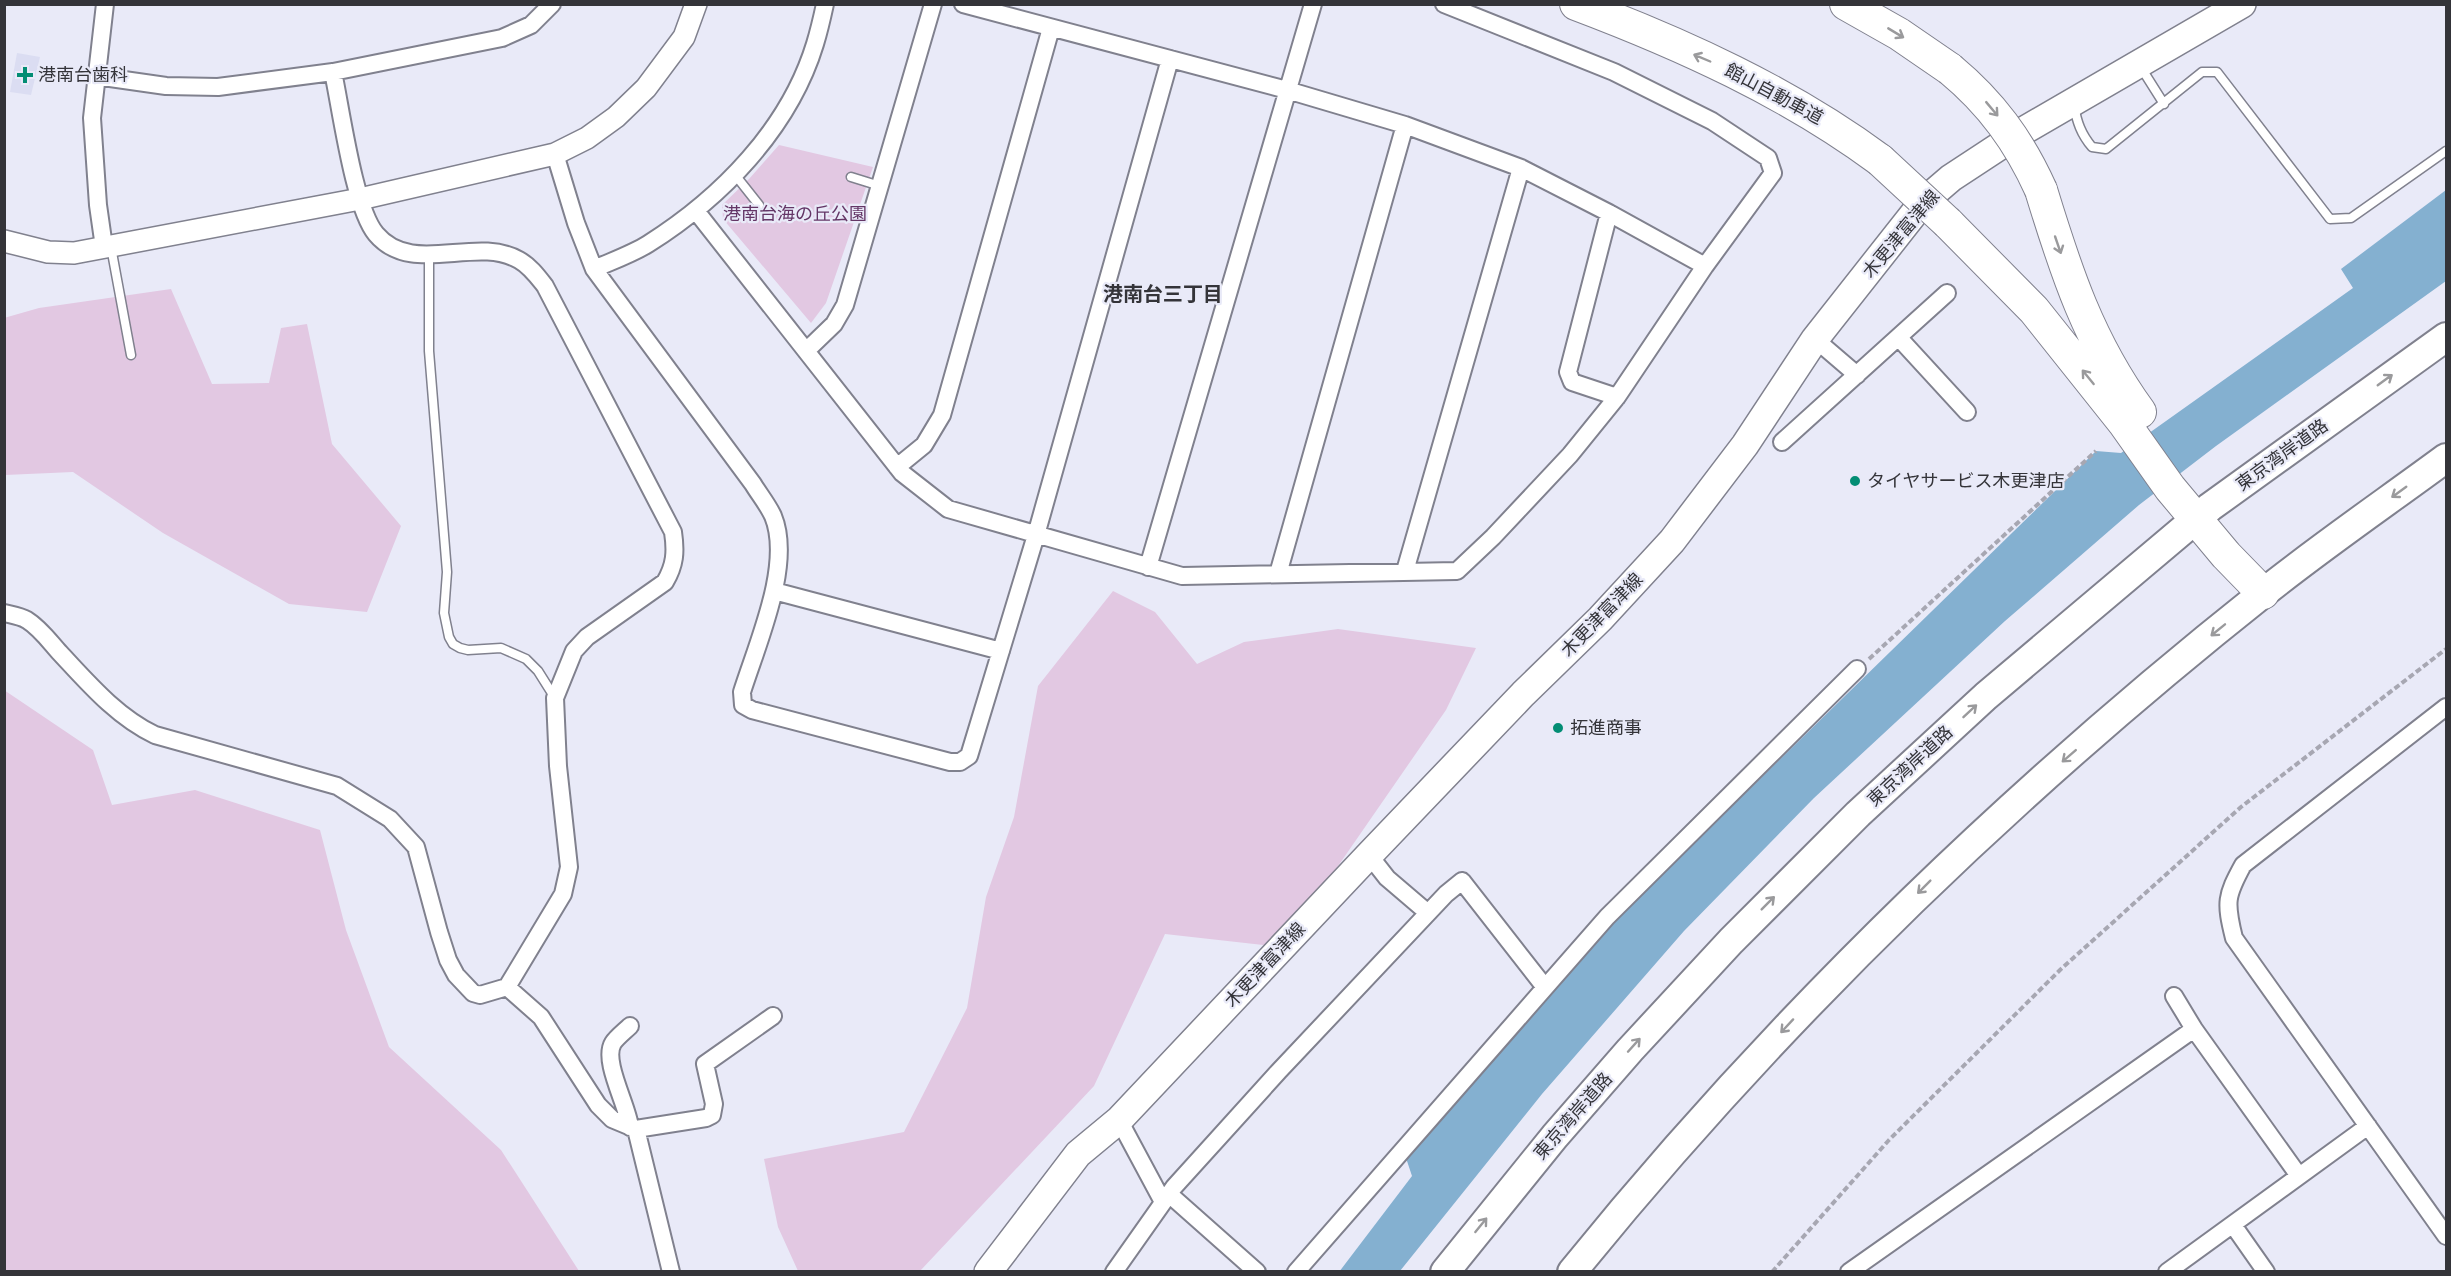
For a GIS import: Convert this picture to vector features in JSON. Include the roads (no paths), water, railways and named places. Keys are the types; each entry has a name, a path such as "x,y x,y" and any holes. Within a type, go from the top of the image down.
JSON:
{"highway":[{"name":"館山自動車道","path":"1576,4 1721,66 1798,105 1846,135 1880,160 1948,223 2034,310 2132,417"},
{"path":"1845,4 1899,34 1950,69 1985,101 2009,131 2041,190 2085,319 2120,385 2132,417 2203,513 2238,548 2263,593"},
{"name":"東京湾岸道路","path":"1445,1272 1554,1136 1630,1050 1784,886 1858,814 1986,696 2203,513 2446,338"},
{"path":"1572,1272 1646,1182 1746,1070 1936,876 2125,707 2263,593 2446,458"}],"main road":[{"name":"木更津富津線","path":"988,1272 1078,1154 1119,1120 1369,855 1523,694 1600,619 1672,541 1745,445 1815,339 1923,202 1951,178 2018,134 2242,4"}],"street":[{"path":"105,4 96,76 92,143 107,247"},
{"path":"96,76 166,86 218,87 333,72 502,38 531,25 552,4"},
{"path":"4,241 48,252 74,253 360,199 555,154 587,138 616,117 646,88 684,37 696,4"},
{"path":"594,269 646,245 696,211 736,176 766,138 794,91 814,46 825,4"},
{"path":"806,351 834,324 845,305 933,4"},
{"path":"963,4 1287,90 1405,125 1521,168 1705,266"},
{"path":"1148,567 1313,4"},
{"path":"696,211 897,467 922,491 948,509 1182,576 1457,571 1570,455 1617,397 1705,266 1773,173 1768,158 1712,121 1614,72 1444,4"},
{"path":"897,467 924,444 942,415 1051,28"},
{"path":"555,154 576,223 594,269 753,484 773,517 779,550 778,574 742,692 742,705 774,716 950,762 960,762 969,756 1036,535 1170,59"},
{"path":"4,613 24,618 35,626 126,718 145,730 155,735 337,786 390,819 416,847 439,932 448,960 456,975 473,993 480,995 507,987 563,894 569,867 558,766 555,698 574,651 587,637 665,582 673,569 676,551 673,532 545,286 532,271 519,260 493,253 474,251 403,253 388,245 375,233 360,199 333,72"},
{"path":"1278,574 1405,125"},
{"path":"1405,571 1521,168"},
{"path":"1609,213 1568,372 1572,382 1617,397"},
{"path":"1782,442 1947,293"},
{"path":"1899,338 1967,412"},
{"path":"1815,339 1857,375"},
{"path":"774,591 1001,651"},
{"path":"1296,1272 1544,987 1615,909 1857,669"},
{"path":"2446,707 2244,865 2229,891 2228,915 2234,938 2446,1236"},
{"path":"1369,855 1387,878 1428,913"},
{"path":"1114,1272 1166,1198 1279,1071 1428,913 1462,881 1544,987"},
{"path":"507,987 541,1017 598,1105 612,1119 633,1128 706,1118 712,1115 714,1104 705,1064 773,1016"},
{"path":"2174,996 2194,1029 2299,1176"},
{"path":"630,1026 612,1044 611,1061 633,1128 671,1272"},
{"path":"1849,1272 2194,1029"},
{"path":"1119,1120 1166,1198 1257,1272"},
{"path":"2167,1272 2368,1126"},
{"path":"2233,1225 2266,1272"}],"lane":[{"path":"2139,65 2164,104"},
{"path":"2074,102 2077,122 2084,139 2092,147 2106,149 2202,72 2212,71 2221,75 2330,219 2335,220 2351,218 2446,150"},
{"path":"736,176 759,205"},
{"path":"851,177 880,186"},
{"path":"107,247 131,355"},
{"path":"429,254 429,351 447,572 444,613 449,638 460,648 468,650 501,648 526,659 538,671 555,698"}],"water":[{"path":"2446,190 2446,281 2216,446 2139,505 2005,621 1814,798 1684,931 1542,1094 1400,1271 1339,1272 1412,1176 1406,1158 1608,927 2096,451 2121,453 2353,288 2341,269"}],"place":[{"name":"港南台歯科","path":"25,75"},
{"name":"タイヤサービス木更津店","path":"1855,481"},
{"name":"拓進商事","path":"1558,728"}],"district":[{"name":"港南台三丁目","path":"1163,294"}],"park label":[{"name":"港南台海の丘公園","path":"795,214"}]}
